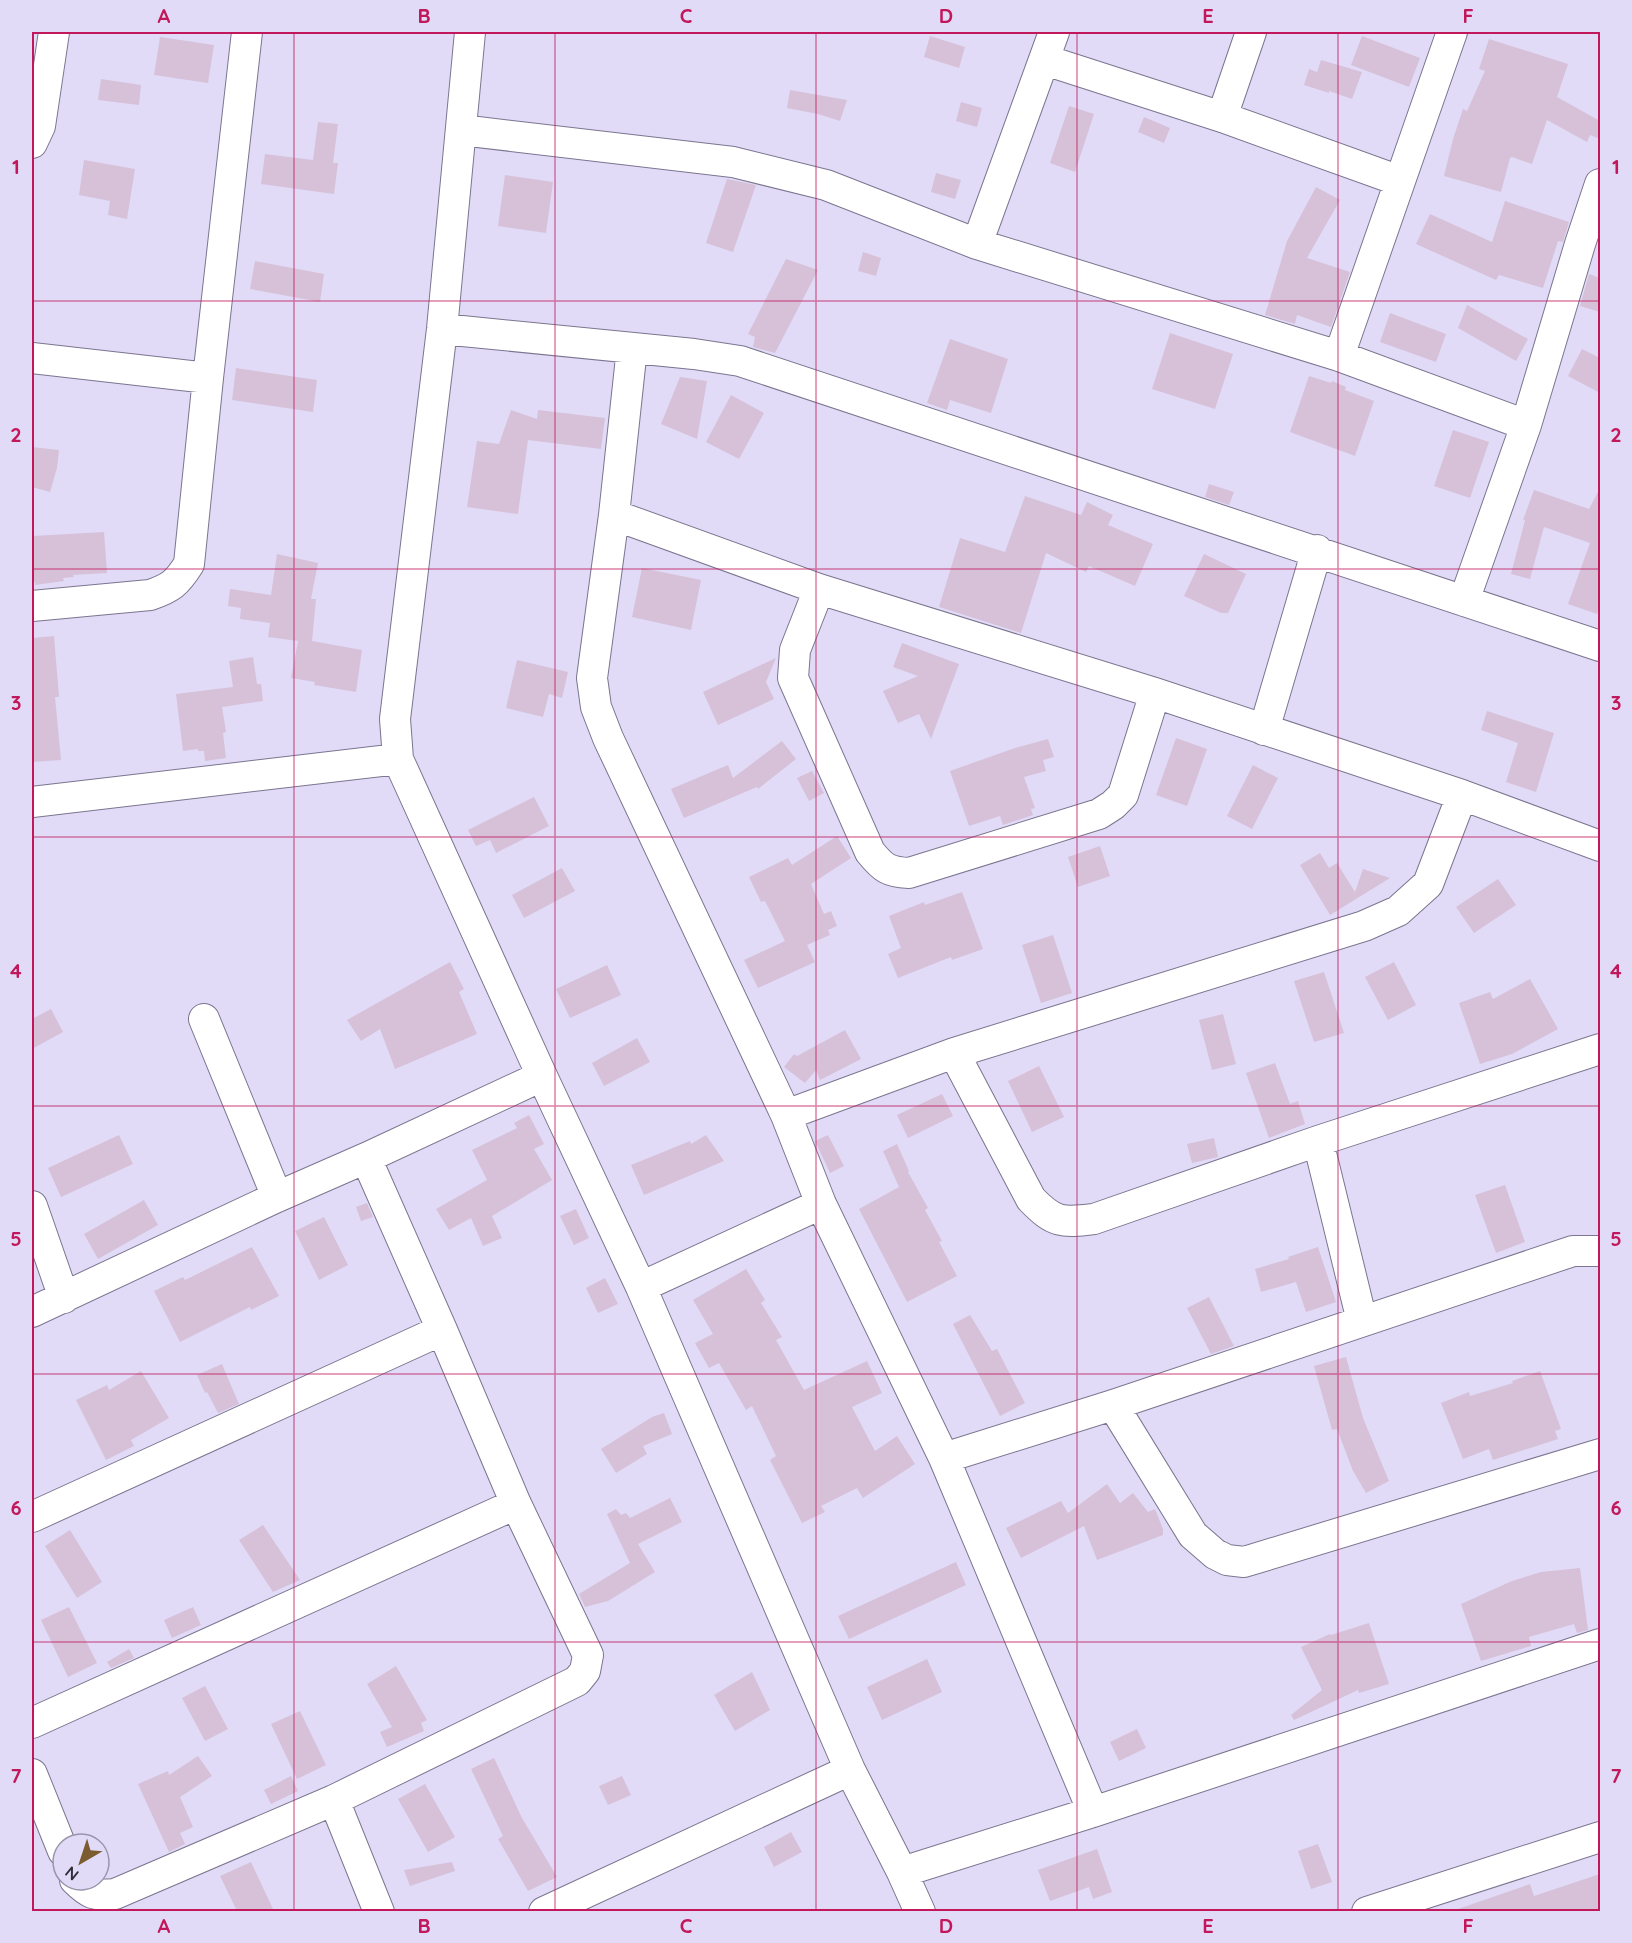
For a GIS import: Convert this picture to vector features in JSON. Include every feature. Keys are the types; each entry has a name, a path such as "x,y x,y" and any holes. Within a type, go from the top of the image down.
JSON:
{"street":[{"path":"32,143 40,126 54,32"},
{"path":"32,606 150,595 168,590 180,579 189,564 247,32"},
{"path":"470,32 442,329 395,719 398,759 640,1287 850,1770 920,1911"},
{"path":"977,244 1046,60 1054,32"},
{"path":"1222,117 1251,32"},
{"path":"1339,356 1452,32"},
{"path":"1046,60 1222,117 1400,181"},
{"path":"461,130 733,162 826,185 977,244 1339,356 1526,425"},
{"path":"1464,601 1590,247 1600,184"},
{"path":"442,329 693,354 740,362 1600,645"},
{"path":"632,348 614,515 592,678 596,707 608,738 786,1115 821,1204 945,1458 1093,1812"},
{"path":"32,358 208,378"},
{"path":"614,515 819,589 1155,693 1462,795 1600,846"},
{"path":"1264,730 1317,550"},
{"path":"819,589 795,650 793,678 870,852 882,867 895,872 909,873 1100,814 1123,795 1155,693"},
{"path":"32,802 398,759"},
{"path":"786,1115 954,1053 1364,926 1398,911 1428,884 1462,795"},
{"path":"204,1019 277,1197"},
{"path":"954,1053 1031,1199 1047,1216 1068,1222 1094,1219 1318,1141 1600,1049"},
{"path":"32,1312 542,1076"},
{"path":"1318,1141 1362,1321"},
{"path":"87,1892 99,1896 115,1894 333,1800 577,1681 585,1671 588,1655 516,1504 366,1158"},
{"path":"640,1287 821,1204"},
{"path":"32,1206 64,1298"},
{"path":"945,1458 1113,1405 1573,1251 1600,1251"},
{"path":"32,1517 442,1330"},
{"path":"1113,1405 1193,1535 1215,1554 1227,1560 1244,1562 1600,1454"},
{"path":"32,1723 516,1504"},
{"path":"902,1872 1093,1812 1600,1644"},
{"path":"544,1911 850,1770"},
{"path":"32,1774 55,1832"},
{"path":"333,1800 379,1911"},
{"path":"1367,1911 1600,1837"}],"building":[{"path":"930,36 965,47 959,68 924,57"},
{"path":"1362,36 1420,58 1409,87 1351,65"},
{"path":"160,37 214,45 208,83 154,75"},
{"path":"1489,39 1568,64 1557,97 1600,121 1600,139 1590,135 1587,142 1547,120 1532,164 1510,158 1501,192 1444,176 1463,109 1467,111 1485,71 1479,69"},
{"path":"1321,60 1362,72 1352,99 1304,85 1309,69 1317,72"},
{"path":"101,79 141,85 139,105 98,100"},
{"path":"790,90 847,100 840,121 787,108"},
{"path":"961,102 982,108 977,127 956,121"},
{"path":"1069,106 1094,114 1075,172 1050,163"},
{"path":"1144,117 1170,128 1164,143 1138,132"},
{"path":"318,122 338,124 333,163 338,163 334,194 261,184 265,154 313,160"},
{"path":"84,160 135,169 127,219 108,215 110,201 79,195"},
{"path":"936,173 961,180 955,199 931,192"},
{"path":"505,175 553,182 546,233 498,226"},
{"path":"727,179 756,185 733,252 706,243"},
{"path":"1316,187 1340,200 1307,258 1350,272 1331,327 1297,315 1295,324 1265,315 1287,241"},
{"path":"1505,201 1569,222 1563,242 1558,241 1543,288 1499,275 1496,280 1416,244 1430,214 1492,242"},
{"path":"863,252 881,258 876,276 858,271"},
{"path":"786,259 818,270 775,353 753,347 755,337 748,334"},
{"path":"255,261 324,274 320,302 250,289"},
{"path":"1589,274 1600,278 1600,312 1580,306"},
{"path":"1467,305 1528,339 1516,361 1458,328"},
{"path":"1390,313 1446,334 1436,362 1380,342"},
{"path":"1170,333 1233,354 1215,409 1152,389"},
{"path":"950,339 1008,359 991,413 950,400 947,410 927,403"},
{"path":"1582,349 1600,358 1600,393 1568,376"},
{"path":"236,368 317,380 313,412 232,400"},
{"path":"1309,376 1331,383 1332,381 1346,387 1345,390 1374,401 1355,456 1290,432"},
{"path":"680,377 707,381 697,439 661,424"},
{"path":"731,395 764,413 739,459 706,442"},
{"path":"511,410 537,419 538,410 605,418 601,449 528,440 518,514 467,507 477,441 499,444"},
{"path":"1453,430 1489,442 1470,498 1434,486"},
{"path":"32,447 59,450 57,468 50,492 32,487"},
{"path":"1209,484 1234,492 1229,505 1205,497"},
{"path":"1600,488 1600,604 1597,614 1568,604 1590,543 1544,527 1530,579 1511,574 1525,520 1523,520 1534,490 1589,509"},
{"path":"1025,496 1081,515 1087,502 1113,515 1108,525 1153,544 1135,586 1089,566 1086,572 1046,553 1021,633 939,607 960,538 1005,552"},
{"path":"104,532 107,573 73,575 74,577 63,578 64,581 35,585 35,582 32,582 32,536"},
{"path":"277,554 318,563 311,599 316,599 312,641 362,650 356,692 314,685 315,682 291,678 298,641 268,637 270,623 240,619 241,608 228,606 230,589 271,595"},
{"path":"1204,554 1246,574 1228,613 1221,613 1184,596"},
{"path":"642,568 701,580 691,630 632,617"},
{"path":"54,636 59,697 55,697 61,760 32,762 32,638"},
{"path":"902,643 959,664 931,739 919,714 898,723 883,691 918,676 893,667"},
{"path":"253,657 257,684 261,684 263,701 222,707 226,732 223,733 226,758 205,761 204,751 198,751 198,749 183,751 176,694 233,687 229,661"},
{"path":"776,658 766,682 774,699 718,725 703,692"},
{"path":"517,660 568,672 562,698 549,694 543,717 506,708"},
{"path":"1487,711 1554,733 1536,792 1506,782 1518,743 1481,730"},
{"path":"1176,738 1207,749 1187,806 1156,795"},
{"path":"1048,739 1054,757 1043,760 1046,771 1024,777 1035,808 1031,809 1033,815 1003,825 1000,816 969,826 950,771"},
{"path":"782,741 796,759 758,789 757,787 684,818 671,789 728,765 733,778"},
{"path":"1253,765 1278,778 1252,829 1227,816"},
{"path":"812,771 824,793 809,801 797,778"},
{"path":"534,797 549,826 496,853 490,840 476,846 468,830"},
{"path":"837,836 851,858 811,884 824,914 831,911 837,926 828,930 830,935 807,945 815,962 758,988 744,960 785,941 765,901 761,902 749,877 788,858 792,865"},
{"path":"1100,846 1110,876 1078,887 1068,857"},
{"path":"1320,853 1329,868 1337,863 1355,892 1363,869 1390,878 1330,915 1300,865"},
{"path":"562,868 575,891 524,918 512,895"},
{"path":"1498,879 1516,905 1474,933 1456,907"},
{"path":"962,892 983,949 952,960 951,957 898,978 888,954 901,948 889,916 924,902 925,905"},
{"path":"1053,935 1072,993 1041,1003 1022,945"},
{"path":"450,962 464,989 459,992 477,1034 395,1069 380,1029 361,1041 347,1020"},
{"path":"1394,962 1416,1005 1388,1020 1365,977"},
{"path":"607,965 621,995 570,1018 556,989"},
{"path":"1324,972 1344,1033 1314,1042 1294,981"},
{"path":"1530,979 1558,1029 1512,1054 1480,1064 1459,1003 1490,992 1493,999"},
{"path":"51,1009 63,1032 32,1049 32,1019"},
{"path":"1223,1014 1236,1064 1212,1070 1199,1020"},
{"path":"845,1030 861,1059 820,1080 816,1070 805,1083 784,1067 794,1054 797,1056"},
{"path":"637,1038 650,1062 604,1086 592,1063"},
{"path":"1275,1063 1290,1104 1298,1101 1305,1124 1269,1138 1246,1073"},
{"path":"1039,1066 1064,1117 1032,1132 1008,1081"},
{"path":"942,1094 953,1116 908,1138 897,1115"},
{"path":"529,1115 544,1144 534,1149 552,1180 492,1216 502,1238 483,1246 471,1218 449,1230 436,1209 487,1180 472,1150 517,1128 514,1123"},
{"path":"119,1135 133,1164 61,1197 48,1168"},
{"path":"706,1135 724,1161 644,1195 631,1165 690,1141 691,1144"},
{"path":"828,1135 844,1166 830,1173 815,1141"},
{"path":"1214,1138 1218,1157 1192,1163 1187,1144"},
{"path":"897,1144 908,1172 928,1208 925,1210 942,1241 939,1242 957,1276 907,1302 859,1209 899,1187 883,1151"},
{"path":"1505,1185 1525,1242 1496,1253 1475,1195"},
{"path":"144,1200 158,1225 98,1259 84,1234"},
{"path":"367,1203 373,1217 361,1221 356,1207"},
{"path":"576,1209 589,1238 574,1245 560,1216"},
{"path":"324,1217 348,1265 319,1280 295,1231"},
{"path":"252,1247 279,1296 251,1310 250,1307 180,1342 154,1291 183,1277 185,1280"},
{"path":"1318,1247 1336,1302 1306,1312 1296,1282 1261,1292 1255,1269"},
{"path":"746,1269 765,1300 761,1303 782,1337 776,1340 804,1390 867,1361 882,1393 852,1407 875,1451 897,1436 915,1464 863,1498 857,1488 821,1506 825,1512 802,1523 770,1460 776,1456 752,1406 746,1410 719,1363 709,1368 695,1343 713,1334 693,1300"},
{"path":"605,1278 618,1304 598,1313 586,1288"},
{"path":"1209,1297 1234,1346 1211,1354 1187,1308"},
{"path":"970,1315 992,1351 997,1349 1025,1403 1000,1416 953,1324"},
{"path":"1346,1357 1363,1418 1389,1481 1366,1493 1353,1471 1337,1429 1332,1430 1314,1366"},
{"path":"222,1364 239,1404 218,1413 197,1375"},
{"path":"141,1371 169,1418 131,1440 134,1446 106,1460 76,1400 107,1385 109,1390"},
{"path":"1540,1371 1561,1429 1555,1431 1558,1439 1493,1460 1489,1449 1463,1459 1441,1403 1469,1392 1470,1396 1513,1383 1512,1381"},
{"path":"664,1413 672,1434 643,1446 647,1454 616,1473 601,1449 652,1417"},
{"path":"1107,1484 1120,1503 1133,1493 1148,1512 1155,1509 1163,1535 1097,1560 1084,1526 1021,1558 1006,1528 1061,1501 1068,1513"},
{"path":"670,1498 682,1522 638,1544 655,1572 608,1601 585,1607 579,1594 630,1563 607,1514 616,1509 621,1515 626,1513 630,1518"},
{"path":"263,1525 300,1580 273,1592 239,1540"},
{"path":"70,1530 102,1582 77,1598 45,1546"},
{"path":"956,1562 966,1585 849,1639 838,1616"},
{"path":"1580,1568 1588,1630 1577,1633 1574,1624 1529,1637 1531,1646 1481,1661 1461,1604 1512,1581 1541,1572"},
{"path":"69,1607 97,1663 68,1677 41,1620"},
{"path":"193,1607 201,1625 172,1638 164,1620"},
{"path":"1369,1623 1389,1684 1359,1693 1358,1690 1294,1720 1291,1715 1322,1690 1301,1647 1330,1634"},
{"path":"129,1649 134,1658 111,1668 107,1662"},
{"path":"927,1659 942,1692 882,1720 867,1687"},
{"path":"396,1666 427,1720 421,1723 424,1731 387,1747 380,1732 392,1727 367,1684"},
{"path":"752,1672 770,1710 735,1731 714,1695"},
{"path":"205,1686 228,1729 205,1741 182,1698"},
{"path":"300,1711 326,1765 297,1779 271,1724"},
{"path":"1137,1729 1146,1748 1119,1761 1110,1742"},
{"path":"198,1756 212,1776 180,1797 193,1827 180,1833 185,1844 169,1852 138,1784 168,1771 169,1775"},
{"path":"494,1758 522,1818 557,1877 528,1891 498,1839 503,1836 471,1769"},
{"path":"291,1776 298,1791 271,1804 264,1790"},
{"path":"622,1776 631,1795 608,1805 599,1786"},
{"path":"425,1784 455,1837 428,1852 398,1799"},
{"path":"791,1832 802,1852 774,1867 764,1847"},
{"path":"1318,1844 1332,1882 1311,1889 1298,1851"},
{"path":"1097,1849 1112,1892 1093,1899 1089,1887 1050,1901 1038,1870"},
{"path":"251,1862 274,1911 237,1911 220,1876"},
{"path":"452,1862 455,1871 410,1886 404,1870"},
{"path":"1600,1874 1600,1911 1459,1911 1458,1909 1530,1884 1534,1896"}]}
